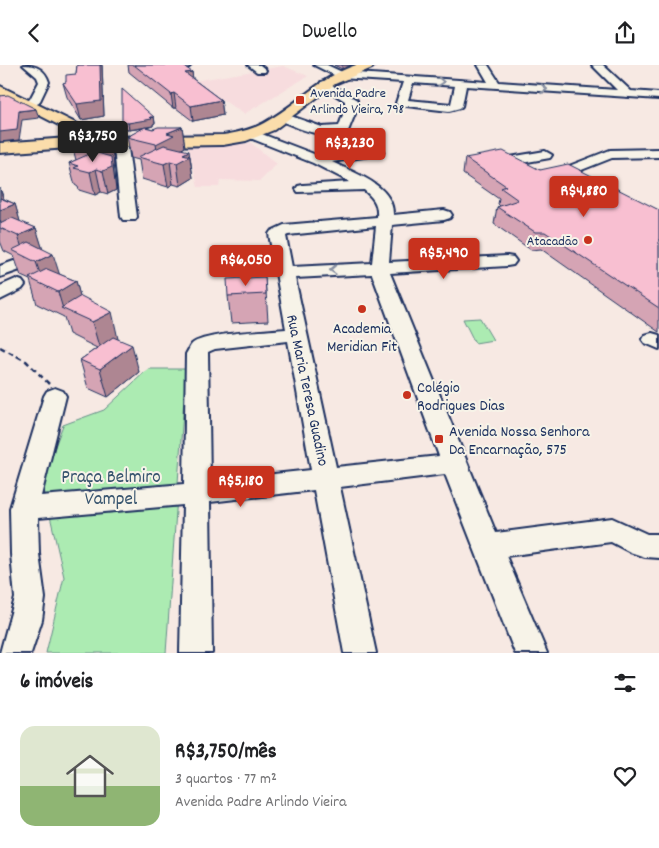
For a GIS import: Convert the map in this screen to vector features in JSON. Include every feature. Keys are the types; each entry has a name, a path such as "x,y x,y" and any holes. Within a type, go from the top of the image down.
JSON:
{"main road":[{"path":"0,148 82,142 223,140 254,135 285,118 325,84 340,75 368,65"},
{"path":"0,90 109,142"}],"street":[{"path":"28,65 42,77 44,82 34,103 28,105"},
{"path":"163,69 186,65"},
{"path":"319,65 340,75 659,96"},
{"path":"483,65 495,85"},
{"path":"597,65 628,94"},
{"path":"409,80 402,103 449,108 456,106 461,83"},
{"path":"285,118 320,131 344,128 351,109 351,100 325,84"},
{"path":"254,135 318,160 367,185 383,201 385,220 380,267 454,464 531,653"},
{"path":"109,142 129,217"},
{"path":"318,160 377,151"},
{"path":"574,169 610,154 659,153"},
{"path":"510,161 544,155"},
{"path":"303,189 367,185"},
{"name":"Rua Maria Teresa Guadino","path":"360,653 327,478 277,234 278,232 444,215"},
{"path":"286,273 507,261"},
{"path":"196,653 196,359 200,348 211,343 298,335"},
{"path":"15,653 26,620 30,599 25,554 24,508 55,396"},
{"path":"24,508 196,493 454,464"},
{"path":"487,544 501,545 612,530 623,533 636,544 659,546"}],"path":[{"path":"0,347 26,361 49,384 55,396"}],"shaded area":[{"path":"283,66 308,76 244,114 194,81"},
{"path":"251,143 277,164 260,181 220,180 219,187 198,187 188,146"}],"green space":[{"path":"480,318 493,340 475,343 463,319"},
{"name":"Praça Belmiro Vampel","path":"148,369 186,369 166,653 46,653 64,577 42,481 63,425 104,410"}],"building":[{"path":"77,65 100,65 101,101 77,104 63,83 66,82 66,75 76,74"},
{"path":"134,65 182,65 192,72 185,73 221,100 191,106 174,93 171,94"},
{"path":"122,89 154,117 128,123 122,122"},
{"path":"8,95 36,109 19,111 17,130 0,132 0,96"},
{"path":"145,127 153,129 158,127 182,127 167,133 174,135 156,144 127,137"},
{"path":"97,132 109,135 110,145 96,151 75,145 79,144 71,141 88,134 96,136 98,135"},
{"path":"164,145 189,151 183,154 190,156 177,163 170,161 164,164 138,157"},
{"name":"Atacadão","path":"503,151 540,170 568,164 659,210 659,308 545,232 535,232 497,207 518,200 501,188 506,186 465,158"},
{"path":"94,152 111,157 112,167 103,171 96,169 90,172 74,168 78,166 69,163"},
{"path":"0,198 15,204 0,210"},
{"path":"12,218 36,228 18,236 0,228 0,224"},
{"path":"29,242 53,254 36,262 12,250"},
{"path":"47,269 76,281 58,292 29,278"},
{"path":"265,277 266,294 228,296 227,279"},
{"path":"81,296 112,312 92,322 61,308"},
{"path":"113,337 132,345 100,369 80,360"}],"place":[{"name":"Avenida Padre Arlindo Vieira, 798","path":"300,100"},
{"name":"Atacadão","path":"588,240"},
{"name":"Academia Meridian Fit","path":"362,309"},
{"name":"Colégio Rodrigues Dias","path":"407,395"},
{"name":"Avenida Nossa Senhora Da Encarnação, 575","path":"439,439"}]}
